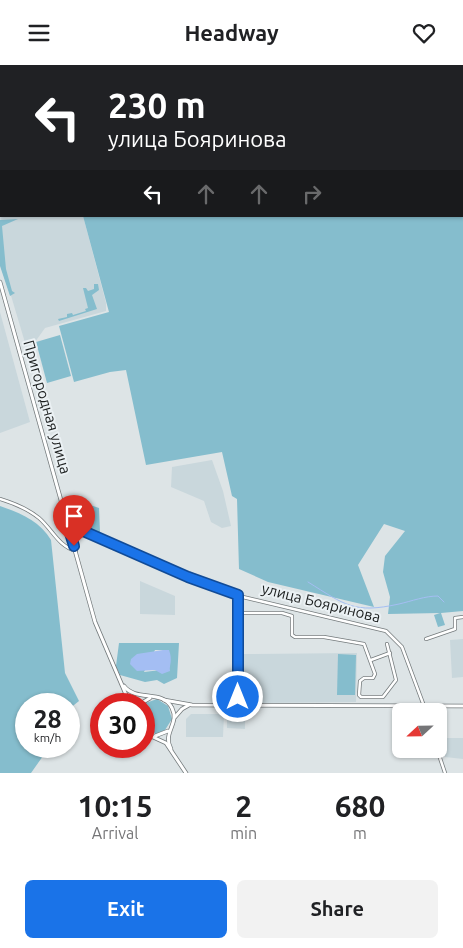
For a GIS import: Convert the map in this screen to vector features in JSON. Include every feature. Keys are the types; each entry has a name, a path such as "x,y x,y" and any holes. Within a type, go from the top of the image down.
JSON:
{"main road":[{"name":"Пригородная улица","path":"0,282 99,634 125,693"},
{"path":"119,679 132,693"},
{"path":"155,698 192,705 392,706"},
{"path":"164,700 172,708 172,724 167,738 171,749"},
{"path":"155,735 163,734 182,709 192,705"},
{"path":"448,706 463,706"},
{"path":"155,737 164,741 171,749 186,773"}],"street":[{"path":"0,499 24,508 38,517 64,547 76,551"},
{"name":"улица Бояринова","path":"66,516 87,533 188,577 238,595 386,631 402,647 423,703"},
{"path":"70,533 73,530 81,530"},
{"path":"74,546 79,536 87,533"},
{"path":"238,595 239,705"},
{"path":"238,613 282,613 291,615 294,637 324,637 362,643 366,647 375,676 360,681 359,695 361,697 383,697 396,678 387,643"},
{"path":"426,639 454,629 455,618 463,617"},
{"path":"371,660 390,653"},
{"path":"440,758 445,773"}],"shaded area":[{"path":"0,217 83,217 106,303 106,311 45,328 35,342 26,346 1,262"},
{"path":"83,217 463,217 463,611 441,613 445,625 438,627 434,615 440,613 388,614 390,597 383,572 385,556 405,531 384,524 358,565 374,607 268,582 239,569 237,499 232,496 222,452 146,465 126,370 110,372 74,382 59,326 109,312"},
{"path":"18,219 2,226 6,269 12,291 15,293 10,296 0,266 0,220"},
{"path":"94,284 98,284 99,290 92,295 97,309 59,321 58,319 67,317 67,314 72,313 73,315 86,311 85,309 88,308 83,288 86,288 88,291 94,289"},
{"path":"0,312 30,422 0,433"},
{"path":"60,335 71,376 47,383 36,342"},
{"path":"212,460 223,491 231,526 222,528 211,522 204,501 171,487 172,467"},
{"path":"67,497 99,508 100,533 73,519"},
{"path":"0,506 22,515 35,523 51,540 65,673 75,693 15,693 15,758 42,758 31,773 0,773"},
{"path":"140,581 175,596 175,615 140,614"},
{"path":"463,639 463,677 452,678 450,640"},
{"path":"119,643 179,643 177,678 164,684 157,680 145,682 120,675 116,666","holes":["155,650 169,650 169,669 144,672"]},
{"path":"169,650 171,657 170,671 162,674 155,670 137,671 130,664 131,659 137,654"},
{"path":"357,653 356,702 244,703 244,654"},
{"path":"338,654 356,655 355,695 337,695"},
{"path":"157,699 168,706 172,719 165,730 156,734 155,734 155,700"},
{"path":"191,714 224,714 223,737 186,737 186,719"},
{"path":"227,714 245,715 245,729 227,728"},
{"path":"448,738 463,738 463,759 447,757"}],"waterway":[{"path":"308,582 341,602 360,607 384,607 433,596 438,596 444,602"}],"route":[{"path":"74,546 70,533 78,529 224,592 238,595 238,697"}]}
